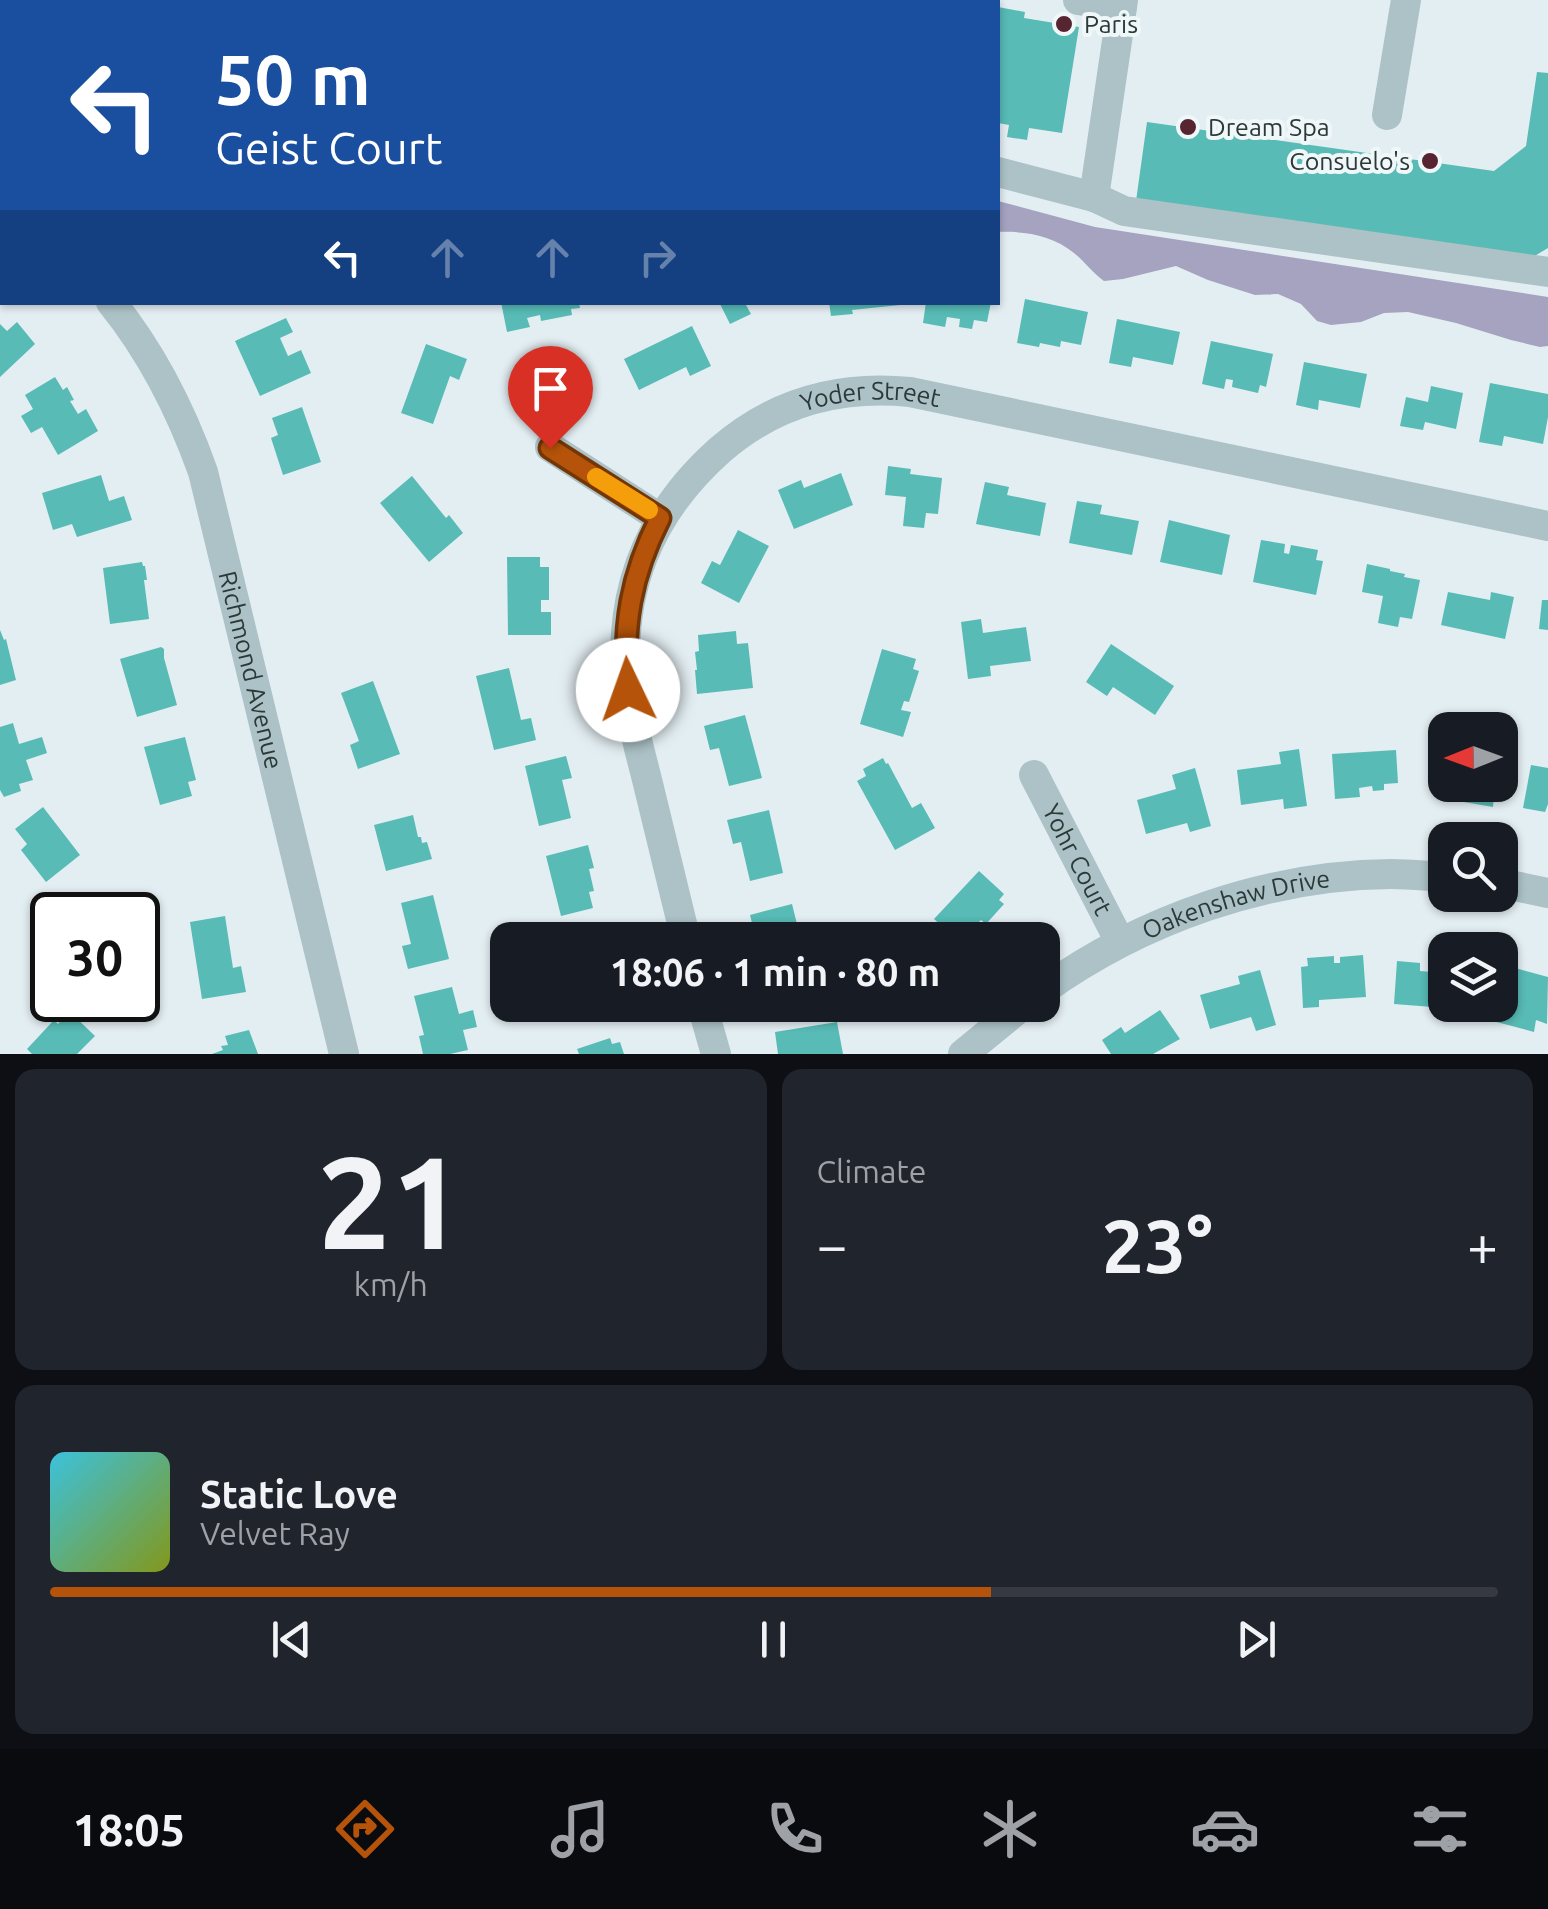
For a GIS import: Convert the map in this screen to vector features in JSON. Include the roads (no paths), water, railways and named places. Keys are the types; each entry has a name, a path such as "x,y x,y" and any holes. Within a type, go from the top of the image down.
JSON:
{"street":[{"path":"1078,0 1122,3 1094,197"},
{"path":"1387,115 1406,0"},
{"path":"1000,173 1094,197 1124,211 1548,272"},
{"name":"Richmond Avenue","path":"113,305 161,373 204,472 344,1054"},
{"name":"Yoder Street","path":"682,922 632,717 625,665 628,614 636,577 660,518 708,460 755,424 801,402 869,390 932,396 1548,526"},
{"path":"550,448 660,518"},
{"name":"Yohr Court","path":"1034,775 1120,942"},
{"name":"Oakenshaw Drive","path":"1060,979 1120,942 1203,908 1266,890 1324,879 1428,875"},
{"path":"1518,886 1548,892"},
{"path":"707,1022 716,1054"},
{"path":"963,1054 1002,1022"}],"place":[{"name":"Paris","path":"1064,24"},
{"name":"Dream Spa","path":"1188,127"},
{"name":"Consuelo's","path":"1430,161"}]}
